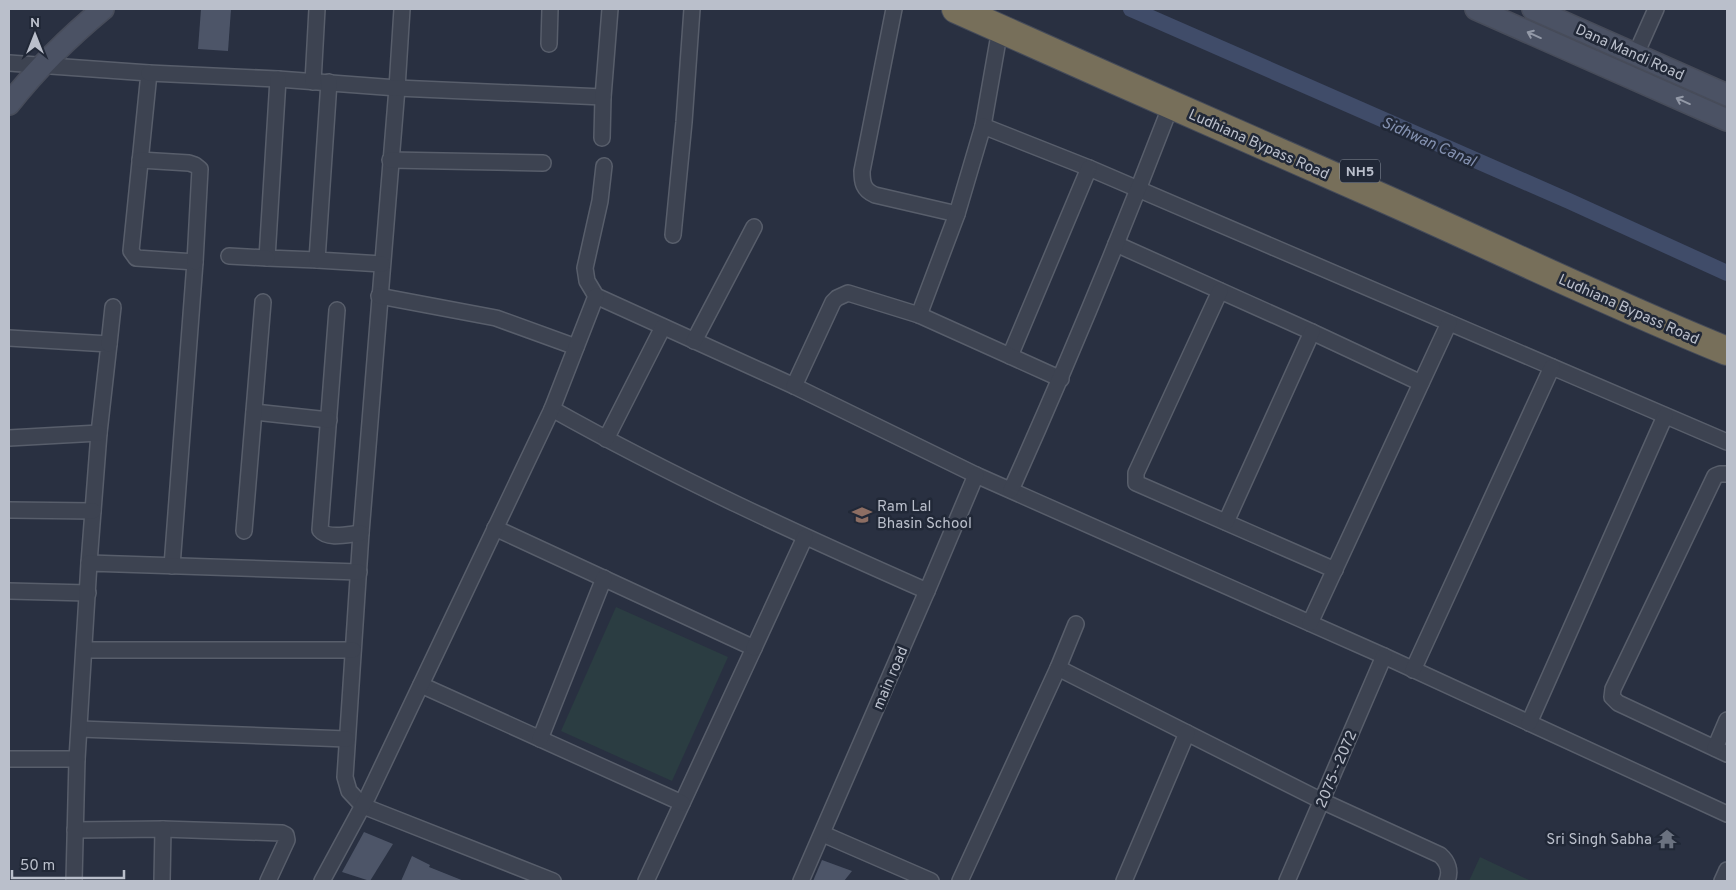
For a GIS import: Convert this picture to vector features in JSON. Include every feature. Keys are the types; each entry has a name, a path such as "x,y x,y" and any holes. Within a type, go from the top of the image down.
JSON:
{"highway":[{"name":"Ludhiana Bypass Road","path":"956,9 996,19 1390,184 1661,308 1727,335"},
{"name":"Ludhiana Bypass Road","path":"996,19 1171,106 1383,198 1655,322 1727,352"}],"street":[{"path":"9,104 83,25 103,9"},
{"path":"313,82 317,9"},
{"path":"402,9 352,650 346,739 346,785 363,806 553,881"},
{"path":"548,44 550,9"},
{"path":"602,138 603,97 610,9"},
{"path":"673,235 692,9"},
{"path":"894,9 862,171 863,186 869,192 875,194 957,214"},
{"path":"1476,9 1727,120"},
{"name":"Dana Mandi Road","path":"1534,9 1727,95"},
{"path":"1636,54 1656,9"},
{"path":"919,315 957,214 982,126 996,19"},
{"path":"9,63 149,73 329,82 397,88 603,97"},
{"path":"149,73 131,251 136,258 195,262"},
{"path":"267,258 278,79"},
{"path":"317,260 329,82"},
{"path":"1010,490 1061,379 1139,190 1171,106"},
{"path":"982,126 1089,168 1727,442"},
{"path":"140,160 189,163 200,169 195,262 172,566"},
{"path":"390,160 542,163"},
{"path":"604,166 600,201 585,268 588,281 596,296 794,386 976,475 1384,656 1727,814"},
{"path":"1010,356 1089,168"},
{"path":"694,341 754,227"},
{"path":"1116,244 1421,383"},
{"path":"230,256 382,264"},
{"path":"1220,291 1135,479 1136,483 1335,570"},
{"path":"794,386 833,302 843,294 854,294 919,315 1061,379"},
{"path":"379,296 496,318 576,347"},
{"path":"322,881 363,806 552,409 596,296"},
{"path":"244,531 263,302"},
{"path":"74,881 77,759 89,563 99,434 113,307"},
{"path":"337,310 320,530 323,534 329,535 361,533"},
{"path":"1310,623 1449,323"},
{"path":"606,439 663,327"},
{"path":"1226,522 1312,332"},
{"path":"9,338 109,344"},
{"path":"1413,670 1552,367"},
{"path":"552,409 606,439 805,537 927,591"},
{"path":"254,412 329,420"},
{"path":"1529,723 1665,416"},
{"path":"9,438 99,434"},
{"path":"1727,474 1715,476 1613,689 1612,697 1618,703 1721,751 1727,720"},
{"name":"main road","path":"801,881 823,834 976,475"},
{"path":"9,510 93,511"},
{"path":"495,528 754,648"},
{"path":"646,881 805,537"},
{"path":"89,563 359,572"},
{"path":"540,739 604,578"},
{"path":"9,591 88,593"},
{"path":"960,881 1058,668 1076,624"},
{"path":"84,650 352,650"},
{"name":"2075--2072","path":"1287,881 1384,656"},
{"path":"1058,668 1322,801 1440,855 1449,867 1447,881"},
{"path":"421,685 682,803"},
{"path":"80,729 346,739"},
{"path":"1124,881 1187,733"},
{"path":"9,759 77,759"},
{"path":"75,830 162,829 282,833 286,835 287,840 268,881"},
{"path":"162,829 162,881"},
{"path":"823,834 931,881"},
{"path":"1722,881 1727,870"}],"shaded area":[{"path":"616,607 728,657 672,781 561,731"},
{"path":"1480,857 1531,881 1469,881"}],"building":[{"path":"201,9 231,9 228,51 198,49"},
{"path":"364,832 393,844 370,881 342,872"},
{"path":"412,856 430,865 429,867 464,881 401,881"},
{"path":"822,860 852,871 844,881 813,881"}],"waterway":[{"name":"Sidhwan Canal","path":"1131,9 1569,201 1727,273"}],"place":[{"name":"Ram Lal Bhasin School","path":"862,515"},
{"name":"Sri Singh Sabha","path":"1667,839"}]}
